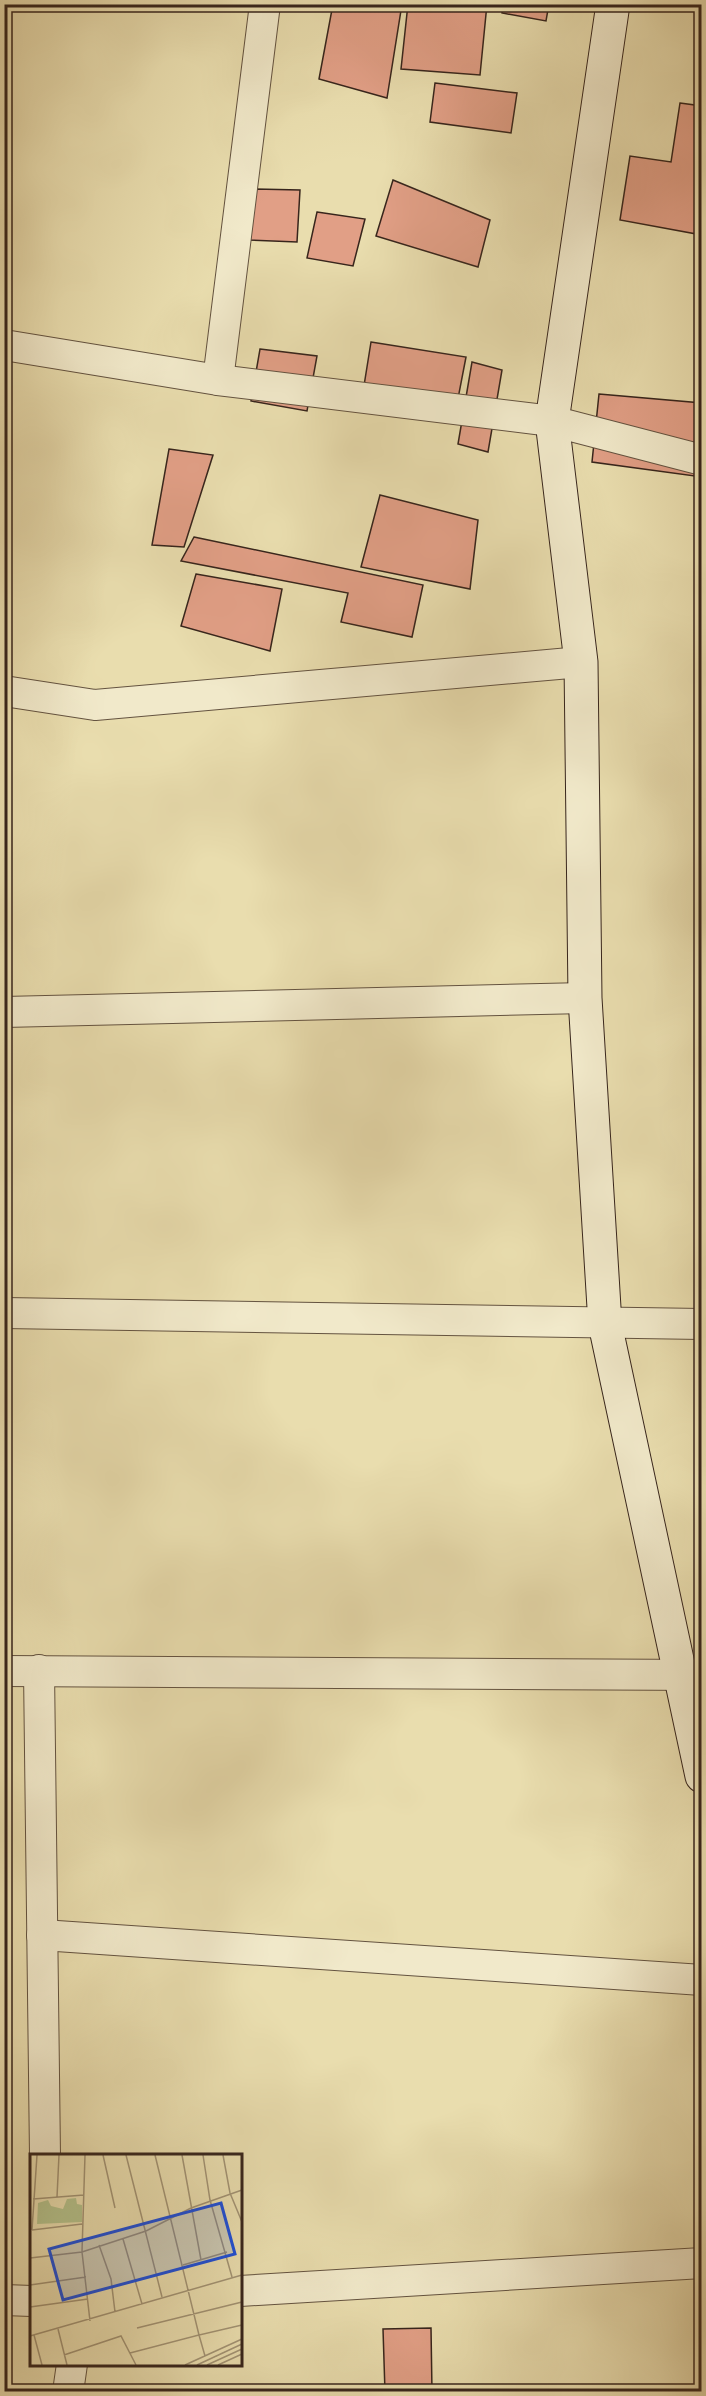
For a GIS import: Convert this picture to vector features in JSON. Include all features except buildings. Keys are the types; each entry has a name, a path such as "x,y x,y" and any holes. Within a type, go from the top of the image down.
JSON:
{"street":[{"path":"218,380 265,4"},
{"path":"613,4 552,422 581,662 585,998 605,1324 690,1675 702,1776"},
{"path":"4,345 218,380 552,422 702,460"},
{"path":"4,691 95,705 581,662"},
{"path":"4,1012 585,998"},
{"path":"4,1313 702,1324"},
{"path":"39,1670 45,2154"},
{"path":"4,1671 690,1675"},
{"path":"42,1935 702,1980"},
{"path":"242,2291 702,2263"},
{"path":"4,2300 30,2301"},
{"path":"69,2391 72,2366"}]}
